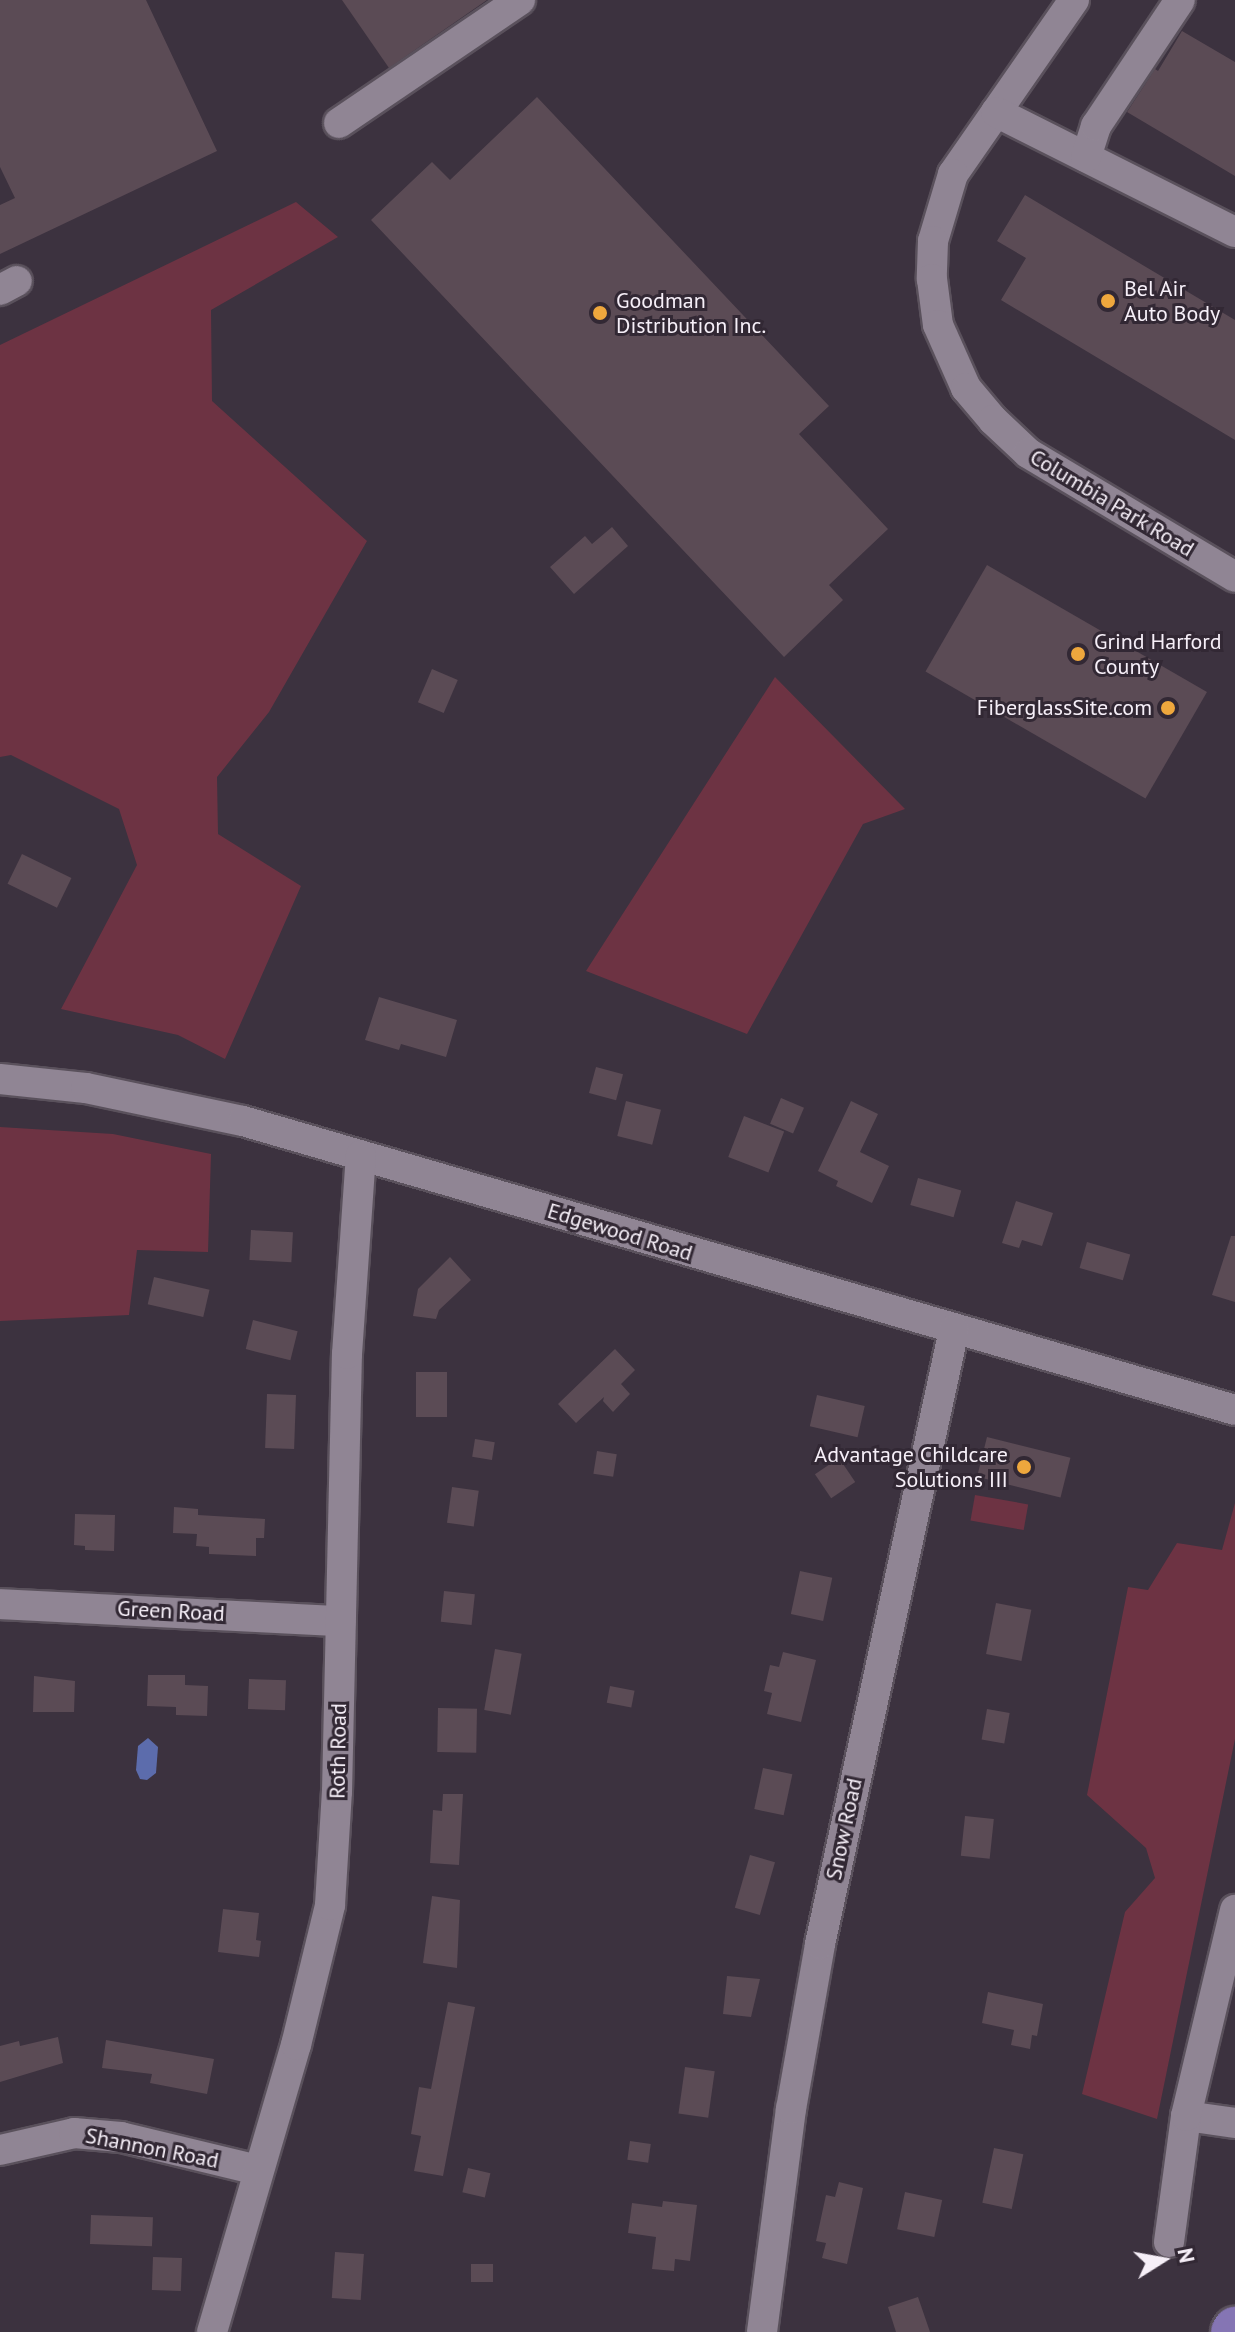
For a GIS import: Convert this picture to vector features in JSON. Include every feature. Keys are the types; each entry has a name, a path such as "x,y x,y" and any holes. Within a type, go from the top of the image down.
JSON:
{"street":[{"path":"339,123 520,0"},
{"name":"Columbia Park Road","path":"1074,0 953,174 933,241 932,279 938,325 966,388 993,420 1028,453 1235,577"},
{"path":"1086,157 1096,126 1180,0"},
{"path":"996,112 1235,232"},
{"name":"Edgewood Road","path":"0,1079 86,1088 183,1106 1235,1410"},
{"name":"Roth Road","path":"212,2332 296,2045 330,1905 335,1861 347,1354 361,1155"},
{"name":"Snow Road","path":"762,2332 791,2109 820,1944 954,1330"},
{"name":"Green Road","path":"0,1604 341,1621"},
{"path":"1169,2242 1186,2116 1235,1910"},
{"path":"1186,2116 1235,2123"},
{"name":"Shannon Road","path":"0,2150 42,2139 84,2133 149,2143 257,2170"}],"shaded area":[{"path":"296,202 338,237 211,310 212,401 367,541 269,712 217,777 218,834 301,886 225,1059 178,1035 61,1009 137,865 119,809 11,755 0,757 0,345"},
{"path":"775,677 905,809 863,824 747,1034 586,971"},
{"path":"0,1127 113,1134 211,1154 208,1252 137,1250 129,1315 0,1321"},
{"path":"975,1495 1028,1504 1024,1530 970,1521"},
{"path":"1235,1503 1235,1739 1157,2119 1082,2094 1125,1912 1155,1878 1146,1848 1087,1795 1128,1587 1148,1590 1177,1543 1222,1550"}],"water":[{"path":"148,1738 158,1747 156,1773 147,1780 140,1779 136,1770 138,1746"}],"building":[{"path":"0,0 146,0 217,151 0,254 0,205 15,198 0,167"},
{"path":"342,0 487,0 389,68"},
{"path":"1182,31 1235,62 1235,176 1127,112 1155,69 1158,71"},
{"name":"Goodman Distribution Inc.","path":"537,97 829,406 799,434 888,529 829,585 843,600 784,657 371,220 432,162 450,180"},
{"path":"1025,195 1235,320 1235,440 1001,300 1026,258 997,241"},
{"path":"612,527 628,546 574,594 550,567 585,536 592,544"},
{"path":"987,565 1207,692 1145,799 926,672"},
{"path":"432,669 458,680 444,713 418,702"},
{"path":"22,854 71,878 57,908 8,884"},
{"path":"379,997 457,1020 446,1057 401,1044 399,1050 365,1040"},
{"path":"596,1067 623,1074 616,1100 589,1093"},
{"path":"781,1098 804,1108 793,1134 770,1124"},
{"path":"626,1101 661,1110 652,1145 617,1136"},
{"path":"851,1101 878,1114 860,1152 889,1166 872,1203 836,1186 838,1181 818,1171"},
{"path":"744,1116 784,1131 768,1172 728,1157"},
{"path":"918,1178 961,1190 954,1217 910,1205"},
{"path":"1016,1201 1053,1213 1042,1246 1022,1240 1019,1248 1002,1243"},
{"path":"251,1230 293,1232 291,1262 249,1260"},
{"path":"1231,1236 1235,1236 1235,1302 1212,1295"},
{"path":"1087,1242 1130,1254 1123,1280 1080,1268"},
{"path":"450,1257 471,1280 439,1310 436,1319 413,1316 418,1289"},
{"path":"154,1277 210,1290 203,1317 148,1304"},
{"path":"253,1320 298,1331 290,1360 246,1349"},
{"path":"615,1349 635,1370 621,1384 630,1394 613,1412 603,1401 604,1397 576,1423 558,1404"},
{"path":"416,1372 447,1372 447,1417 416,1417"},
{"path":"267,1394 296,1395 294,1449 265,1448"},
{"path":"817,1395 865,1406 858,1437 810,1426"},
{"name":"Advantage Childcare Solutions III","path":"987,1437 1070,1458 1061,1498 977,1477"},
{"path":"475,1439 495,1442 492,1460 472,1457"},
{"path":"597,1451 617,1454 613,1477 593,1474"},
{"path":"839,1458 855,1482 831,1498 815,1474"},
{"path":"452,1487 479,1491 474,1526 447,1523"},
{"path":"174,1507 198,1509 198,1515 265,1519 264,1538 256,1538 256,1556 209,1554 209,1547 196,1546 197,1534 173,1533"},
{"path":"75,1514 115,1515 114,1551 85,1550 85,1546 74,1545"},
{"path":"800,1571 832,1578 823,1621 791,1614"},
{"path":"444,1591 475,1594 472,1625 441,1622"},
{"path":"996,1603 1031,1610 1021,1661 986,1654"},
{"path":"495,1649 522,1654 511,1715 484,1710"},
{"path":"783,1652 816,1660 801,1722 767,1714 772,1693 764,1691 770,1665 779,1667"},
{"path":"148,1675 185,1675 185,1685 208,1686 207,1716 176,1715 176,1707 147,1706"},
{"path":"34,1676 75,1681 74,1712 33,1712"},
{"path":"249,1679 286,1680 285,1710 248,1709"},
{"path":"610,1686 635,1691 631,1707 607,1703"},
{"path":"438,1708 477,1709 476,1753 437,1752"},
{"path":"987,1709 1010,1713 1004,1744 982,1740"},
{"path":"763,1768 792,1774 784,1815 754,1809"},
{"path":"443,1794 463,1794 459,1865 430,1863 433,1810 442,1811"},
{"path":"965,1816 994,1819 990,1859 961,1856"},
{"path":"750,1855 775,1862 760,1915 735,1908"},
{"path":"432,1896 460,1900 457,1968 423,1963"},
{"path":"223,1909 259,1913 256,1940 261,1941 259,1957 218,1952"},
{"path":"727,1976 760,1979 751,2017 723,2014"},
{"path":"988,1992 1043,2004 1037,2036 1032,2035 1030,2049 1011,2045 1014,2030 982,2023"},
{"path":"448,2002 475,2007 443,2176 414,2171 421,2136 411,2134 419,2087 431,2089"},
{"path":"58,2037 63,2063 0,2082 0,2046 19,2041 20,2046"},
{"path":"106,2040 214,2059 207,2094 150,2083 152,2074 102,2068"},
{"path":"685,2067 715,2071 708,2118 678,2114"},
{"path":"630,2141 651,2144 648,2163 627,2160"},
{"path":"994,2148 1023,2154 1012,2209 982,2203"},
{"path":"468,2168 490,2173 485,2198 462,2192"},
{"path":"839,2182 863,2188 847,2264 822,2258 826,2243 816,2241 826,2195 835,2197"},
{"path":"905,2192 942,2200 934,2237 897,2229"},
{"path":"663,2201 697,2205 690,2261 675,2259 674,2271 652,2269 656,2237 628,2233 632,2203 662,2207"},
{"path":"91,2215 153,2217 152,2246 90,2244"},
{"path":"335,2252 364,2254 361,2300 332,2298"},
{"path":"153,2257 182,2258 181,2291 152,2290"},
{"path":"471,2264 493,2264 493,2282 471,2282"},
{"path":"918,2297 930,2332 896,2332 888,2307"}],"place":[{"name":"Bel Air Auto Body","path":"1108,301"},
{"name":"Goodman Distribution Inc.","path":"600,313"},
{"name":"Grind Harford County","path":"1078,654"},
{"name":"FiberglassSite.com","path":"1168,708"},
{"name":"Advantage Childcare Solutions III","path":"1024,1467"}]}
